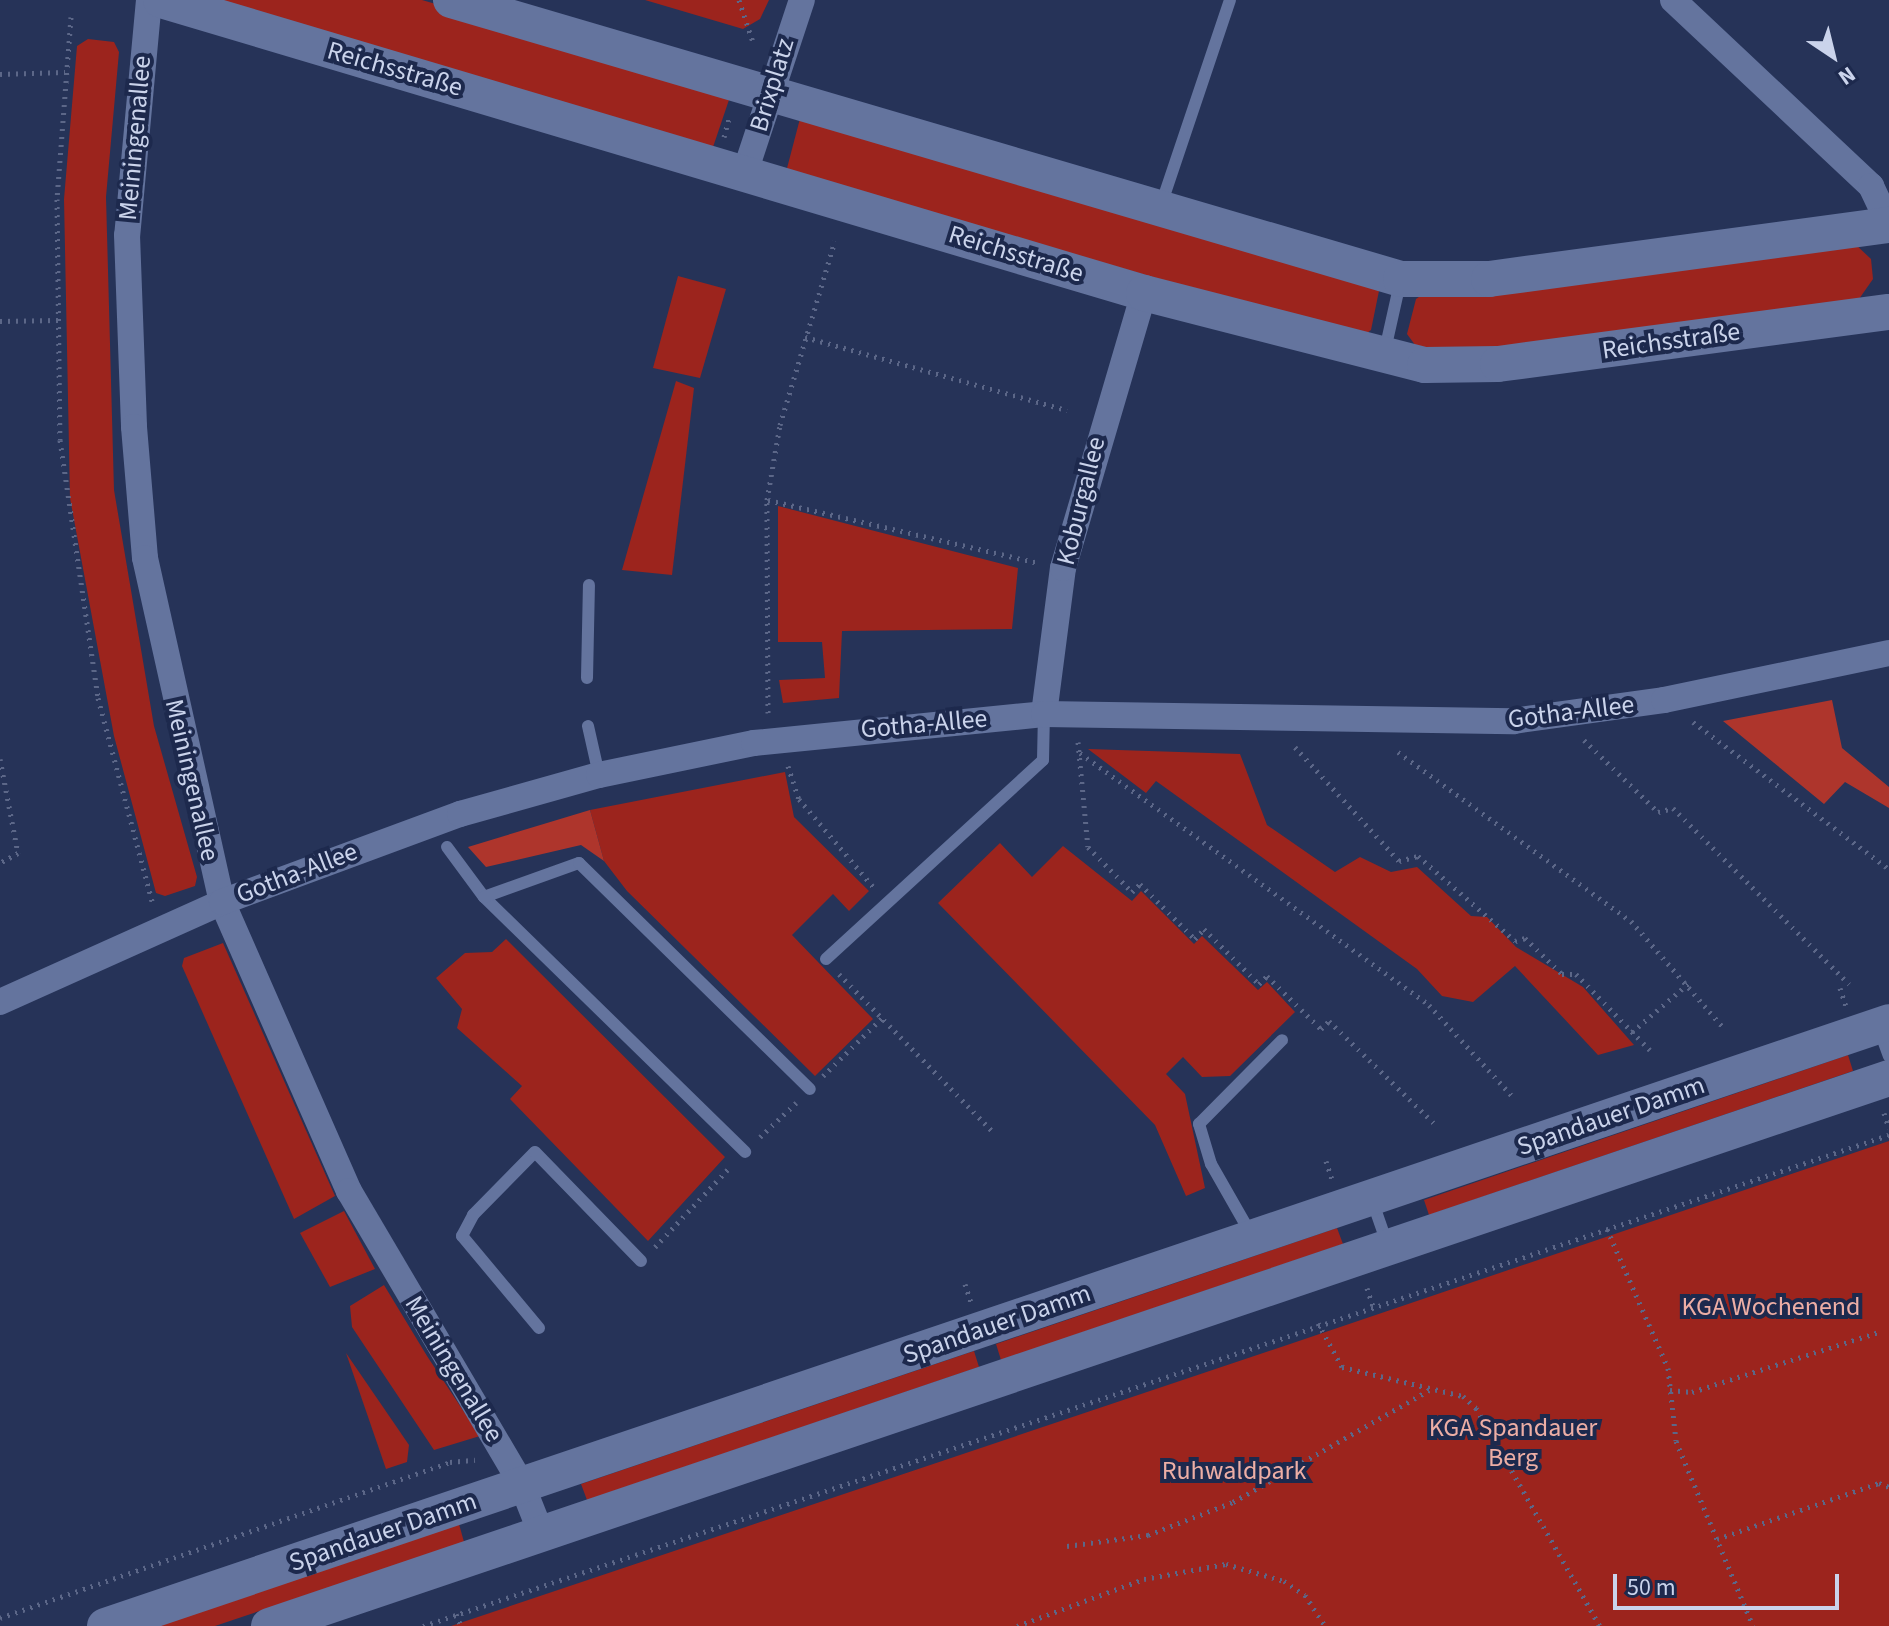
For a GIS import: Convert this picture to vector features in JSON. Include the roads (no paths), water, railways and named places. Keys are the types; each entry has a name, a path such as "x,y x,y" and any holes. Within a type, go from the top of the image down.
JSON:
{"main road":[{"name":"Reichsstraße","path":"161,0 733,160 1144,293 1384,358 1498,364 1889,312"},
{"path":"451,0 1401,279 1489,279 1889,225"},
{"name":"Spandauer Damm","path":"105,1626 1371,1197 1885,1035"},
{"name":"Spandauer Damm","path":"269,1626 1889,1078"}],"street":[{"name":"Meiningenallee","path":"149,0 127,235 134,427 145,558 222,902 349,1191 522,1485 541,1533"},
{"name":"Brixplatz","path":"733,160 769,95 802,0"},
{"path":"1673,0 1871,186 1889,225"},
{"name":"Koburgallee","path":"1044,714 1063,568 1144,293"},
{"name":"Gotha-Allee","path":"0,1002 222,902 445,819 599,775 754,743 1044,714 1513,721 1664,700 1889,653"}],"lane":[{"path":"1161,207 1230,0"},
{"path":"1384,358 1401,279"},
{"path":"587,678 589,585"},
{"path":"826,959 884,901 1043,760 1044,714"},
{"path":"588,726 599,775"},
{"path":"447,847 484,897 745,1152"},
{"path":"484,897 579,863 810,1089"},
{"path":"1253,1237 1211,1164 1199,1124 1282,1040"},
{"path":"539,1328 462,1236 473,1215 535,1152 641,1261"},
{"path":"1371,1197 1389,1247"}],"park label":[{"name":"KGA Wochenend","path":"1771,1307"},
{"name":"KGA Spandauer Berg","path":"1513,1443"},
{"name":"Ruhwaldpark","path":"1234,1471"}]}
